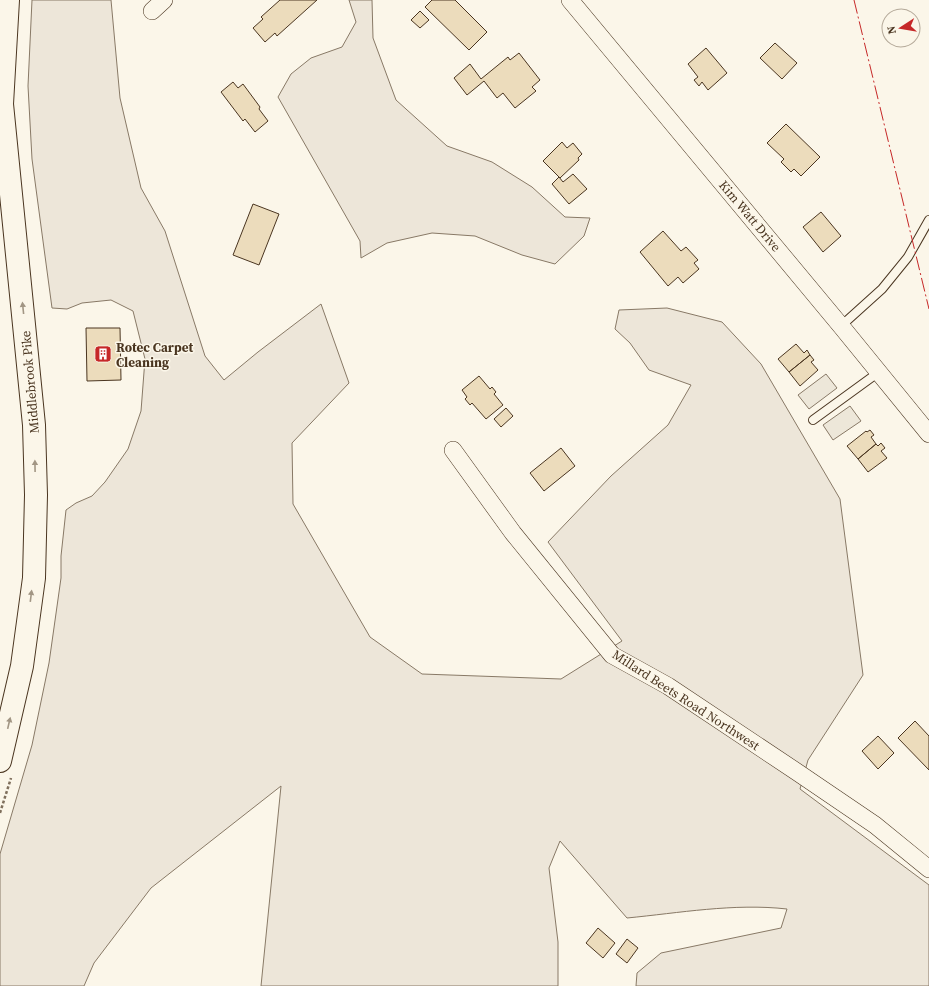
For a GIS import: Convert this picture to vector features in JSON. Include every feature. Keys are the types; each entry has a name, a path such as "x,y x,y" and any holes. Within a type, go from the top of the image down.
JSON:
{"main road":[{"name":"Middlebrook Pike","path":"0,761 22,666 34,578 36,495 34,417 2,104 8,0"}],"street":[{"name":"Kim Watt Drive","path":"570,0 928,431"},
{"name":"Millard Beets Road Northwest","path":"453,450 513,533 612,655 668,686 876,825 929,869"}],"lane":[{"path":"841,326 882,289 908,257 929,220"},
{"path":"813,420 879,372"}],"shaded area":[{"path":"32,0 111,0 120,98 141,188 165,231 205,356 224,380 321,304 349,383 292,443 293,504 370,637 422,674 561,679 622,641 548,542 611,476 668,425 691,385 649,370 630,343 615,329 619,310 667,308 722,322 761,364 840,499 863,675 808,760 800,789 929,885 929,986 636,986 637,973 661,953 781,928 787,909 767,907 727,908 627,918 560,841 549,868 558,942 558,986 261,986 281,786 151,888 94,963 84,986 0,986 0,854 32,745 49,663 61,578 61,556 66,510 76,503 92,496 105,482 128,449 141,411 145,359 133,311 111,300 82,303 67,309 52,308 32,159 28,86"},
{"path":"349,0 372,0 373,38 396,100 447,146 492,162 532,187 565,217 590,218 584,236 555,264 522,255 475,236 432,233 387,243 361,258 360,241 278,97 291,74 311,58 342,47 356,22"},
{"path":"826,374 837,388 809,409 798,395"},
{"path":"850,406 861,421 833,440 823,425"}],"building":[{"path":"280,0 317,0 277,36 275,33 265,42 253,28 263,19 261,17"},
{"path":"432,0 455,0 487,32 469,50 425,7"},
{"path":"420,11 429,20 420,28 411,20"},
{"path":"775,43 797,63 782,79 760,58"},
{"path":"706,48 727,73 708,90 702,82 699,86 694,80 698,77 688,64"},
{"path":"519,53 540,80 532,87 536,91 515,108 503,93 497,98 484,81 467,95 454,78 470,64 481,79 508,57 510,60"},
{"path":"233,82 238,88 243,84 260,107 259,109 268,121 255,132 245,119 243,121 221,92"},
{"path":"786,124 820,157 801,176 794,169 791,172 781,162 784,159 767,143"},
{"path":"562,142 567,148 573,143 582,154 578,158 579,160 560,178 543,161"},
{"path":"573,174 587,189 569,204 552,184 559,177 563,182"},
{"path":"253,204 279,214 259,265 233,255"},
{"path":"821,212 841,236 823,252 803,227"},
{"path":"663,231 681,251 686,247 698,260 694,263 699,269 683,283 678,277 668,286 640,252"},
{"name":"Rotec Carpet Cleaning","path":"86,328 120,328 121,380 87,381"},
{"path":"796,344 804,353 807,350 810,355 789,372 778,359"},
{"path":"810,355 814,360 811,362 818,370 800,386 789,372"},
{"path":"479,376 490,389 492,387 496,392 494,394 503,405 486,419 472,403 470,405 465,399 467,397 462,390"},
{"path":"506,408 513,416 501,427 494,419"},
{"path":"870,430 874,435 871,437 876,444 858,459 847,446 866,431 867,432"},
{"path":"881,443 885,448 881,451 887,458 868,472 858,459 876,444 878,446"},
{"path":"561,448 575,466 544,491 530,473"},
{"path":"915,721 929,736 929,770 898,738"},
{"path":"878,736 894,753 878,769 862,751"},
{"path":"598,928 615,943 603,958 586,943"},
{"path":"627,939 638,948 627,963 616,954"}],"power":[{"path":"854,0 929,309"}],"place":[{"name":"Rotec Carpet Cleaning","path":"103,354"}]}
